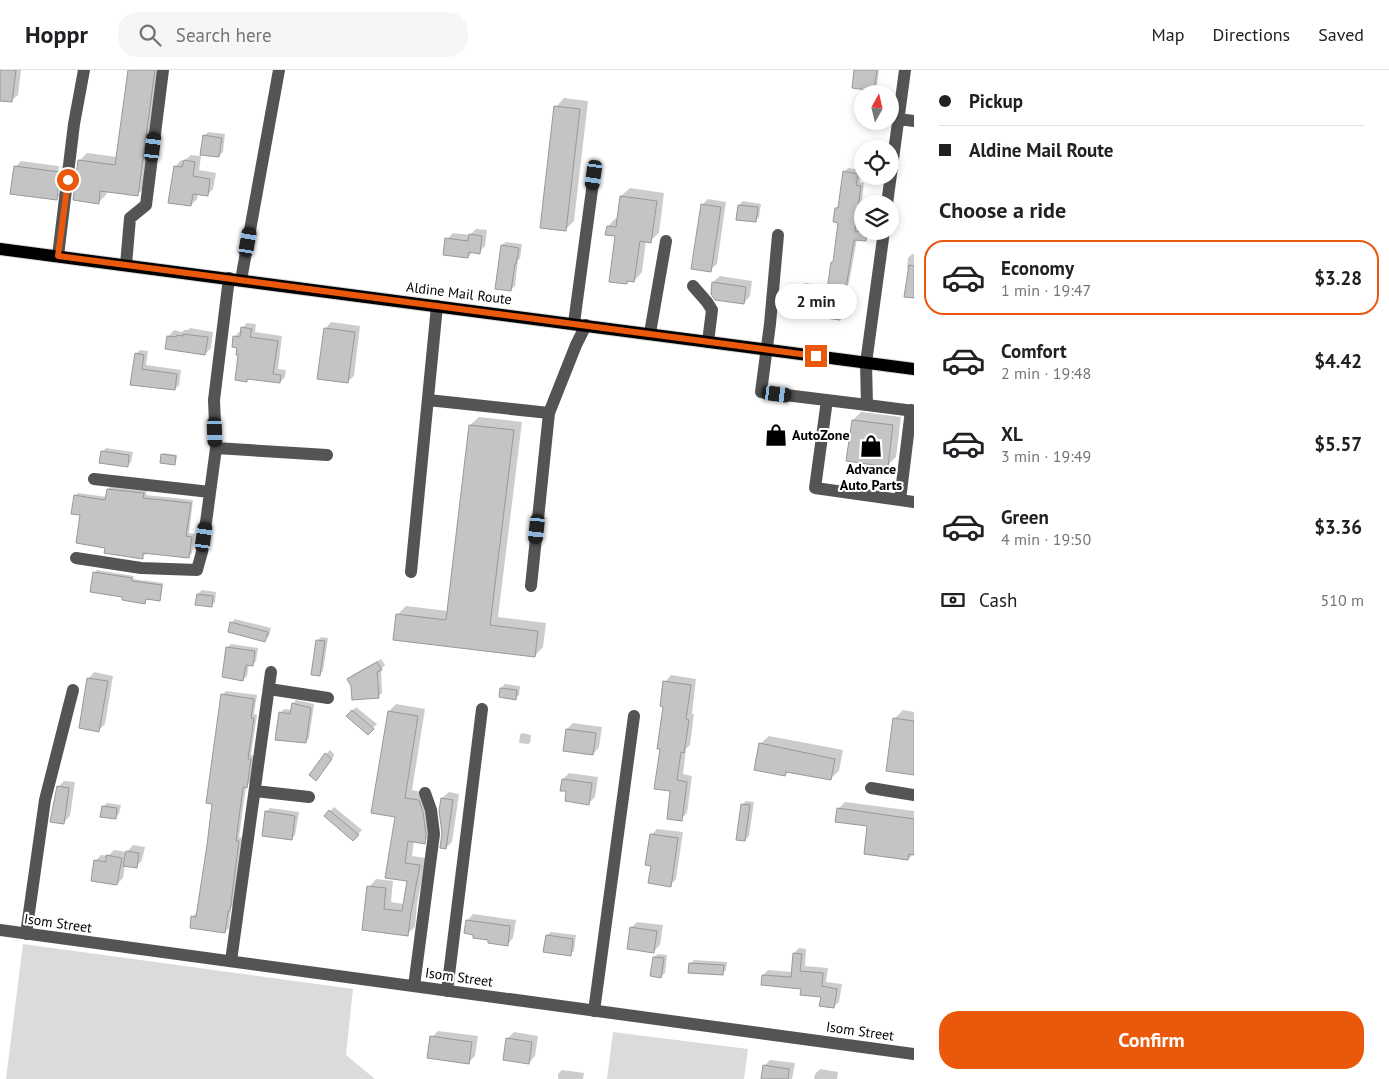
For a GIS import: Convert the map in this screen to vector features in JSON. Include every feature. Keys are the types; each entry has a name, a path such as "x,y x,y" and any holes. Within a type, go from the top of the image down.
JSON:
{"main road":[{"name":"Aldine Mail Route","path":"0,249 914,369"}],"street":[{"path":"58,256 74,124 84,70"},
{"path":"126,265 130,218 146,206 163,70"},
{"path":"76,558 140,568 197,570 202,552 216,448 214,400 235,279 279,70"},
{"path":"905,70 899,119 914,121"},
{"path":"888,195 897,130"},
{"path":"531,586 549,413 576,345 580,324 594,175"},
{"path":"778,235 761,392 912,410 900,500"},
{"path":"868,405 866,363 883,240"},
{"path":"650,333 666,241"},
{"path":"694,286 712,310 708,342"},
{"path":"411,572 437,306"},
{"path":"428,400 549,413"},
{"path":"827,400 815,488 914,502"},
{"path":"216,448 327,455"},
{"path":"94,479 210,492"},
{"path":"231,961 271,672"},
{"path":"26,934 45,800 73,690"},
{"path":"269,690 328,698"},
{"path":"447,991 482,709"},
{"path":"594,1010 634,716"},
{"path":"871,788 914,795"},
{"path":"255,791 309,797"},
{"path":"414,986 434,834 431,810 425,793"},
{"name":"Isom Street","path":"0,930 914,1054"}],"shaded area":[{"path":"23,944 353,989 346,1055 375,1079 6,1079"},
{"path":"613,1032 748,1049 744,1079 607,1079"}],"building":[{"path":"0,70 16,70 12,102 0,101"},
{"path":"128,70 155,70 138,196 100,191 99,204 73,200 78,160 115,165"},
{"path":"854,70 877,70 875,85 854,85 854,88 852,88"},
{"path":"554,106 580,109 566,231 540,228"},
{"path":"203,135 222,138 219,157 200,155"},
{"path":"184,160 195,162 193,176 210,179 208,196 193,194 191,206 168,203 174,166 182,167"},
{"path":"14,166 60,172 57,200 10,194"},
{"path":"843,171 854,173 854,185 861,186 860,195 854,195 854,240 840,320 796,314 800,286 827,290 838,223 833,222 835,208 838,208"},
{"path":"620,196 657,201 651,243 640,241 634,282 627,281 627,284 609,282 615,236 605,235 607,226 616,227"},
{"path":"701,204 721,207 711,272 691,269"},
{"path":"738,205 758,207 756,222 736,220"},
{"path":"469,234 482,236 480,254 469,252 468,258 443,255 445,238 468,241"},
{"path":"501,245 519,248 511,291 495,289"},
{"path":"909,265 914,266 914,298 904,297"},
{"path":"712,282 746,287 744,304 715,300 711,294"},
{"path":"241,327 252,329 250,337 278,341 273,374 281,375 280,383 247,379 247,382 235,380 238,355 236,355 237,348 232,347 233,336 240,337"},
{"path":"324,328 355,332 348,383 317,379"},
{"path":"183,334 208,337 205,355 165,349 167,336 176,337 177,335 183,336"},
{"path":"135,353 144,355 142,369 177,374 175,390 130,385"},
{"path":"852,420 893,425 888,467 846,461"},
{"path":"469,425 514,430 490,625 538,631 535,657 393,640 396,614 446,620"},
{"path":"101,451 129,455 128,467 99,463"},
{"path":"161,454 176,456 175,465 160,463"},
{"path":"107,489 144,493 143,498 191,503 186,536 192,537 189,558 143,553 143,559 104,553 105,548 76,543 80,515 71,514 74,495 105,500"},
{"path":"93,572 132,578 132,581 162,585 160,601 146,599 145,604 122,600 122,597 90,592"},
{"path":"197,594 213,596 212,607 195,605"},
{"path":"230,622 268,632 265,642 228,632"},
{"path":"316,640 325,641 320,676 311,675"},
{"path":"226,647 255,651 253,666 246,665 243,681 222,677"},
{"path":"377,662 382,670 377,672 379,698 352,700 351,686 347,679"},
{"path":"87,678 108,681 99,732 79,728"},
{"path":"663,681 691,685 686,719 689,720 684,753 681,752 677,780 687,782 682,821 667,819 670,791 654,789 660,749 657,749 663,707 660,706"},
{"path":"500,688 517,690 516,700 499,697"},
{"path":"221,694 254,699 251,718 254,718 248,759 251,759 247,788 243,787 236,841 239,841 230,911 228,911 225,933 190,928 191,916 196,917 207,845 212,804 206,803"},
{"path":"292,703 311,708 306,743 275,740 279,712 290,714"},
{"path":"352,710 374,729 368,735 346,716"},
{"path":"388,711 418,716 405,798 419,800 426,834 425,844 408,841 405,863 420,865 408,936 362,930 367,886 386,888 384,909 402,911 407,881 385,878 395,817 371,813"},
{"path":"893,718 914,721 914,775 886,771"},
{"path":"566,729 596,733 593,755 563,751"},
{"path":"759,743 835,759 831,780 786,772 785,776 754,770"},
{"path":"325,753 332,759 316,781 309,775"},
{"path":"562,779 592,783 589,805 565,801 566,791 560,791"},
{"path":"57,786 69,788 64,824 50,822"},
{"path":"441,798 453,800 446,849 440,848 442,833 439,811"},
{"path":"741,804 750,805 745,841 736,840"},
{"path":"102,806 117,808 116,819 100,817"},
{"path":"837,808 914,819 914,855 909,854 908,860 864,854 867,826 835,822"},
{"path":"329,810 359,835 353,841 324,816"},
{"path":"265,811 295,816 292,840 262,836"},
{"path":"650,834 678,838 671,887 648,883 651,866 645,865"},
{"path":"126,851 139,853 137,868 123,866"},
{"path":"106,855 122,858 117,885 91,881 94,860 106,862"},
{"path":"466,920 510,926 508,946 488,943 488,940 473,938 473,935 464,933"},
{"path":"630,927 657,931 654,953 627,949"},
{"path":"546,935 573,939 571,956 543,952"},
{"path":"793,953 802,954 800,971 823,973 822,986 837,989 834,1008 819,1006 821,997 800,995 801,989 761,985 762,975 791,977"},
{"path":"653,957 664,958 661,978 650,976"},
{"path":"689,963 724,965 723,975 688,973"},
{"path":"430,1036 472,1042 469,1064 427,1058"},
{"path":"506,1038 532,1042 529,1064 503,1060"},
{"path":"763,1065 789,1069 788,1079 761,1079"}],"place":[{"name":"AutoZone","path":"776,435"},
{"name":"Advance Auto Parts","path":"871,446"}],"route":[{"path":"68,180 58,256 816,356"}]}
